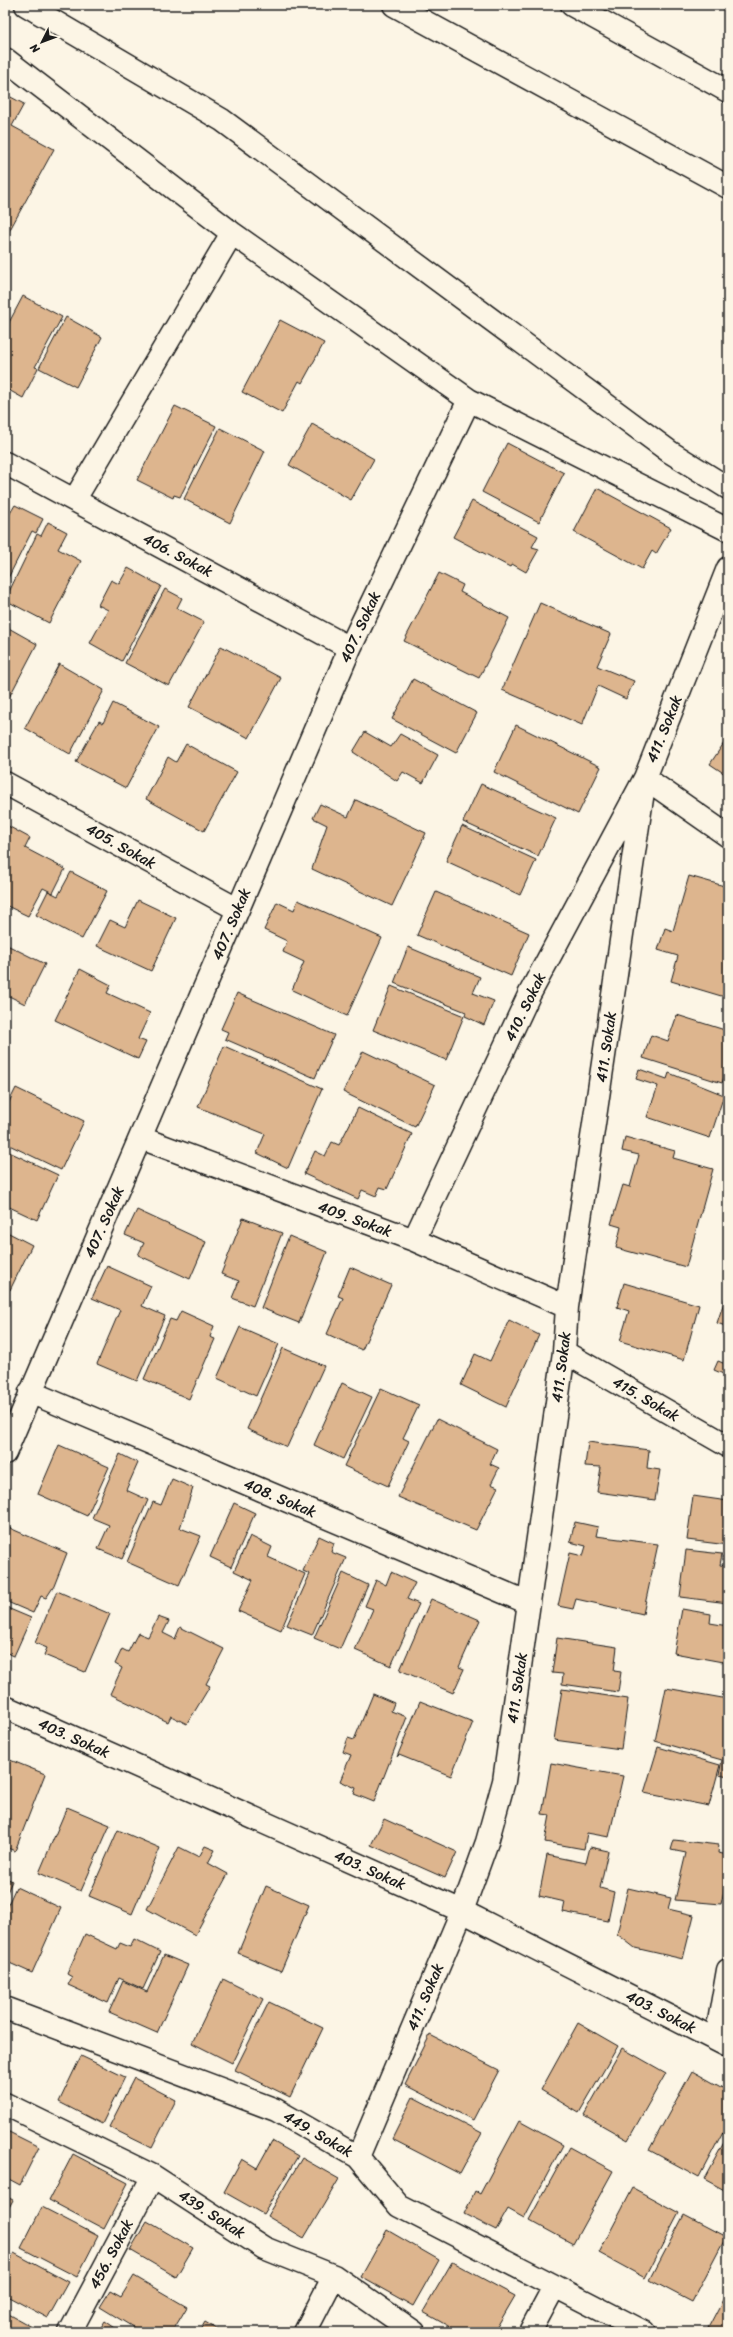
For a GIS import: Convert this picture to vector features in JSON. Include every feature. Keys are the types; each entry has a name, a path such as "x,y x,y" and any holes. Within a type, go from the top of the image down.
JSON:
{"main road":[{"path":"26,5 222,120 670,452 728,488"},
{"path":"394,5 728,187"},
{"path":"572,5 728,91"},
{"path":"5,59 232,234 469,400 728,530"},
{"path":"75,499 232,234"},
{"name":"407. Sokak","path":"5,1453 350,648 469,400"},
{"name":"406. Sokak","path":"5,463 75,499 350,648"},
{"name":"411. Sokak","path":"358,2157 462,1911 487,1842 504,1781 564,1352 567,1307 645,778 728,568"},
{"path":"645,778 728,836"},
{"name":"410. Sokak","path":"414,1240 529,995 645,778"},
{"name":"405. Sokak","path":"5,783 237,909"},
{"name":"409. Sokak","path":"140,1138 414,1240 567,1307"},
{"name":"415. Sokak","path":"564,1352 728,1446"},
{"name":"408. Sokak","path":"30,1392 529,1604"},
{"name":"403. Sokak","path":"5,1707 462,1911 722,2043"},
{"path":"722,2043 728,1970"},
{"name":"449. Sokak","path":"6,2011 276,2110 358,2157 399,2206 644,2332"},
{"name":"439. Sokak","path":"5,2104 153,2176 264,2248 334,2276 414,2332"},
{"name":"456. Sokak","path":"70,2332 153,2176"},
{"path":"305,2332 334,2276"},
{"path":"530,2332 554,2287"}],"building":[{"path":"5,94 24,104 12,126 54,149 7,235 5,234"},
{"path":"23,296 62,317 35,367 38,368 23,398 5,388 5,330"},
{"path":"66,317 102,337 76,387 39,368"},
{"path":"280,320 324,343 302,383 299,381 282,413 242,392"},
{"path":"175,406 216,426 180,497 174,495 173,498 137,480"},
{"path":"312,424 374,459 351,500 289,465"},
{"path":"220,428 265,451 230,523 184,499"},
{"path":"507,443 564,473 539,522 482,492"},
{"path":"597,488 671,528 656,554 652,551 642,569 574,532"},
{"path":"472,501 538,536 532,547 539,549 526,572 512,564 510,567 453,537"},
{"path":"15,505 43,519 36,533 32,531 5,584 5,513 9,515"},
{"path":"48,522 67,532 58,549 81,561 49,623 5,600 37,534 41,536"},
{"path":"128,568 161,586 122,661 90,643 108,610 98,605 111,580 119,584"},
{"path":"439,573 463,585 460,592 509,618 479,678 404,641"},
{"path":"165,589 182,598 177,608 204,622 169,686 125,663"},
{"path":"540,603 611,634 597,666 634,681 626,699 598,686 582,725 502,690"},
{"path":"5,626 37,644 5,705"},
{"path":"221,646 281,678 249,738 189,707"},
{"path":"59,664 104,690 70,754 25,728"},
{"path":"413,679 477,713 456,753 392,719"},
{"path":"113,703 159,727 126,788 76,762 99,721 103,723"},
{"path":"516,725 601,767 578,814 494,772"},
{"path":"365,732 391,747 400,734 438,755 423,783 403,772 397,781 353,752"},
{"path":"728,737 728,776 710,764"},
{"path":"186,744 237,772 204,831 146,799 168,757 176,762"},
{"path":"481,784 556,818 538,856 463,822"},
{"path":"356,800 426,833 392,906 312,869 327,825 313,818 320,804 348,817"},
{"path":"8,826 30,838 25,848 65,869 53,893 43,888 28,916 5,905 5,832"},
{"path":"462,826 536,860 520,895 446,861"},
{"path":"71,872 107,891 82,939 36,915 48,891 58,896"},
{"path":"689,876 728,887 728,998 671,981 678,956 658,950 665,928 673,931"},
{"path":"436,892 529,933 511,976 417,935"},
{"path":"138,900 176,918 151,971 97,946 110,920 125,927"},
{"path":"298,900 382,938 347,1016 292,990 304,962 283,952 287,941 264,930 277,902 294,910"},
{"path":"5,944 45,964 25,1004 5,994"},
{"path":"408,947 480,977 473,993 494,1001 484,1025 465,1016 466,1012 394,983"},
{"path":"80,969 111,985 107,993 150,1013 138,1039 146,1042 138,1059 55,1020"},
{"path":"391,986 464,1016 446,1060 373,1030"},
{"path":"237,993 334,1035 315,1078 225,1039 228,1032 221,1029"},
{"path":"677,1015 728,1031 728,1064 722,1083 643,1058 651,1035 668,1041"},
{"path":"224,1046 322,1089 288,1168 257,1153 265,1134 198,1107"},
{"path":"363,1051 435,1085 415,1127 343,1092"},
{"path":"639,1069 667,1079 669,1073 724,1095 710,1138 647,1117 658,1086 636,1079"},
{"path":"16,1088 84,1121 61,1170 5,1143 5,1110"},
{"path":"358,1108 412,1134 387,1189 380,1187 376,1196 362,1190 358,1199 304,1174 315,1151 325,1156 332,1142 339,1145"},
{"path":"625,1137 675,1151 673,1158 713,1169 686,1267 616,1248 621,1227 611,1224 623,1185 630,1187 639,1155 622,1151"},
{"path":"5,1150 58,1175 37,1220 5,1205"},
{"path":"137,1210 206,1242 190,1279 138,1255 144,1243 125,1235"},
{"path":"243,1218 282,1233 253,1306 232,1298 239,1281 221,1274"},
{"path":"5,1231 32,1245 10,1290 5,1288"},
{"path":"289,1236 327,1252 299,1323 261,1308"},
{"path":"107,1266 151,1286 142,1306 165,1316 137,1381 97,1364 120,1310 92,1298"},
{"path":"350,1267 391,1285 362,1350 327,1334 343,1298 338,1296"},
{"path":"624,1283 699,1305 684,1360 620,1341 629,1311 617,1307"},
{"path":"728,1290 728,1327 717,1323"},
{"path":"181,1311 214,1326 210,1337 215,1339 189,1399 144,1379 170,1319 176,1321"},
{"path":"509,1320 539,1335 506,1407 461,1385 475,1354 490,1361"},
{"path":"240,1327 279,1344 256,1396 217,1378"},
{"path":"283,1348 324,1366 287,1447 247,1429"},
{"path":"718,1361 728,1365 728,1376 714,1370"},
{"path":"342,1383 372,1397 343,1459 314,1445"},
{"path":"381,1388 419,1405 403,1438 409,1441 388,1486 344,1466"},
{"path":"437,1419 497,1449 490,1464 499,1468 491,1484 498,1487 476,1530 398,1497"},
{"path":"588,1442 649,1450 647,1468 660,1470 655,1500 597,1492 601,1467 585,1466"},
{"path":"59,1445 109,1467 87,1516 38,1494"},
{"path":"120,1454 138,1463 126,1490 148,1500 122,1559 98,1549 109,1525 92,1518"},
{"path":"172,1479 193,1488 180,1528 201,1536 179,1585 127,1562 153,1502 161,1505"},
{"path":"693,1496 728,1501 728,1545 687,1540"},
{"path":"234,1503 255,1513 231,1567 210,1557"},
{"path":"575,1522 598,1527 596,1536 658,1544 643,1614 576,1599 573,1609 558,1606 570,1553 583,1556 586,1546 570,1542"},
{"path":"5,1526 67,1553 54,1586 46,1598 41,1596 33,1613 5,1601"},
{"path":"250,1536 272,1547 268,1557 305,1574 281,1630 238,1611 253,1580 234,1571"},
{"path":"319,1536 334,1543 331,1552 346,1558 312,1635 287,1625 310,1574 303,1571"},
{"path":"686,1550 722,1554 720,1565 728,1566 728,1603 680,1597"},
{"path":"391,1572 415,1583 407,1599 419,1604 391,1666 355,1650 373,1609 365,1606 376,1580 386,1585"},
{"path":"343,1573 368,1585 340,1649 314,1638"},
{"path":"57,1591 110,1614 85,1672 44,1655 47,1648 35,1643"},
{"path":"431,1599 480,1620 459,1667 464,1669 453,1693 400,1670"},
{"path":"5,1607 31,1618 14,1656 5,1652"},
{"path":"682,1609 711,1614 710,1623 728,1626 728,1663 674,1653"},
{"path":"158,1617 169,1621 163,1633 175,1639 180,1627 224,1649 206,1684 210,1686 187,1724 171,1716 168,1722 110,1694 122,1668 115,1664 122,1649 128,1652 138,1633 148,1637"},
{"path":"557,1638 617,1647 614,1671 621,1672 618,1692 562,1684 563,1674 552,1673"},
{"path":"666,1688 728,1699 728,1777 719,1775 722,1760 655,1741"},
{"path":"562,1689 628,1699 621,1749 554,1740"},
{"path":"373,1694 394,1703 391,1711 407,1717 374,1802 354,1794 356,1788 340,1781 351,1755 343,1752 348,1738 354,1740"},
{"path":"420,1701 473,1722 451,1776 399,1755 397,1757"},
{"path":"658,1747 720,1765 709,1806 644,1793"},
{"path":"5,1758 45,1774 15,1851 5,1847"},
{"path":"551,1763 623,1776 609,1837 587,1833 584,1849 545,1842 550,1815 542,1814"},
{"path":"67,1807 110,1825 81,1891 39,1873"},
{"path":"384,1819 457,1852 445,1878 371,1845"},
{"path":"118,1830 160,1848 132,1914 89,1896"},
{"path":"674,1840 719,1845 718,1853 728,1855 728,1872 721,1904 675,1900 686,1853 671,1850"},
{"path":"205,1846 215,1850 208,1863 228,1874 195,1935 147,1909 179,1847 199,1857"},
{"path":"590,1847 608,1851 600,1888 614,1892 608,1921 563,1912 565,1902 539,1896 547,1855 586,1863"},
{"path":"5,1877 12,1881 5,1897"},
{"path":"266,1886 309,1905 281,1971 238,1953"},
{"path":"16,1887 61,1908 32,1973 5,1961 5,1911"},
{"path":"628,1888 671,1898 668,1909 694,1915 683,1959 635,1948 617,1934"},
{"path":"85,1934 117,1949 120,1943 130,1947 134,1939 160,1952 143,1989 119,1978 108,2003 68,1985 72,1977 67,1974"},
{"path":"164,1955 188,1965 157,2033 109,2012 123,1981 147,1992"},
{"path":"223,1979 263,1999 232,2063 192,2043"},
{"path":"269,2002 323,2028 290,2097 235,2070"},
{"path":"578,2023 618,2046 579,2113 541,2090"},
{"path":"430,2035 499,2070 473,2120 405,2085"},
{"path":"622,2048 666,2073 628,2140 584,2115"},
{"path":"81,2056 125,2077 102,2124 59,2102"},
{"path":"692,2071 728,2091 728,2122 699,2177 649,2150"},
{"path":"134,2078 176,2100 152,2148 109,2127"},
{"path":"413,2097 482,2133 460,2174 392,2139"},
{"path":"519,2121 563,2145 524,2218 508,2209 496,2230 464,2214 475,2191 480,2194"},
{"path":"5,2130 39,2147 20,2185 5,2177"},
{"path":"728,2135 728,2192 704,2179"},
{"path":"272,2141 298,2156 263,2214 224,2192 242,2159 257,2168"},
{"path":"569,2147 613,2171 573,2244 529,2220"},
{"path":"73,2154 128,2183 104,2229 49,2200"},
{"path":"302,2158 339,2179 304,2238 267,2216"},
{"path":"633,2188 679,2213 645,2278 599,2253"},
{"path":"5,2196 13,2200 5,2215"},
{"path":"42,2207 98,2236 77,2277 21,2248"},
{"path":"684,2215 726,2237 692,2302 650,2280"},
{"path":"147,2221 193,2248 176,2277 130,2250"},
{"path":"387,2230 439,2260 413,2306 361,2277"},
{"path":"14,2253 68,2282 48,2318 5,2295 5,2269"},
{"path":"452,2262 515,2296 494,2332 459,2332 423,2312"},
{"path":"134,2276 187,2307 172,2332 141,2332 100,2307 110,2291 121,2297"},
{"path":"728,2290 728,2332 717,2332 708,2328"},
{"path":"5,2312 41,2332 5,2332"},
{"path":"105,2321 121,2332 98,2332"},
{"path":"205,2322 222,2332 199,2332"}]}
